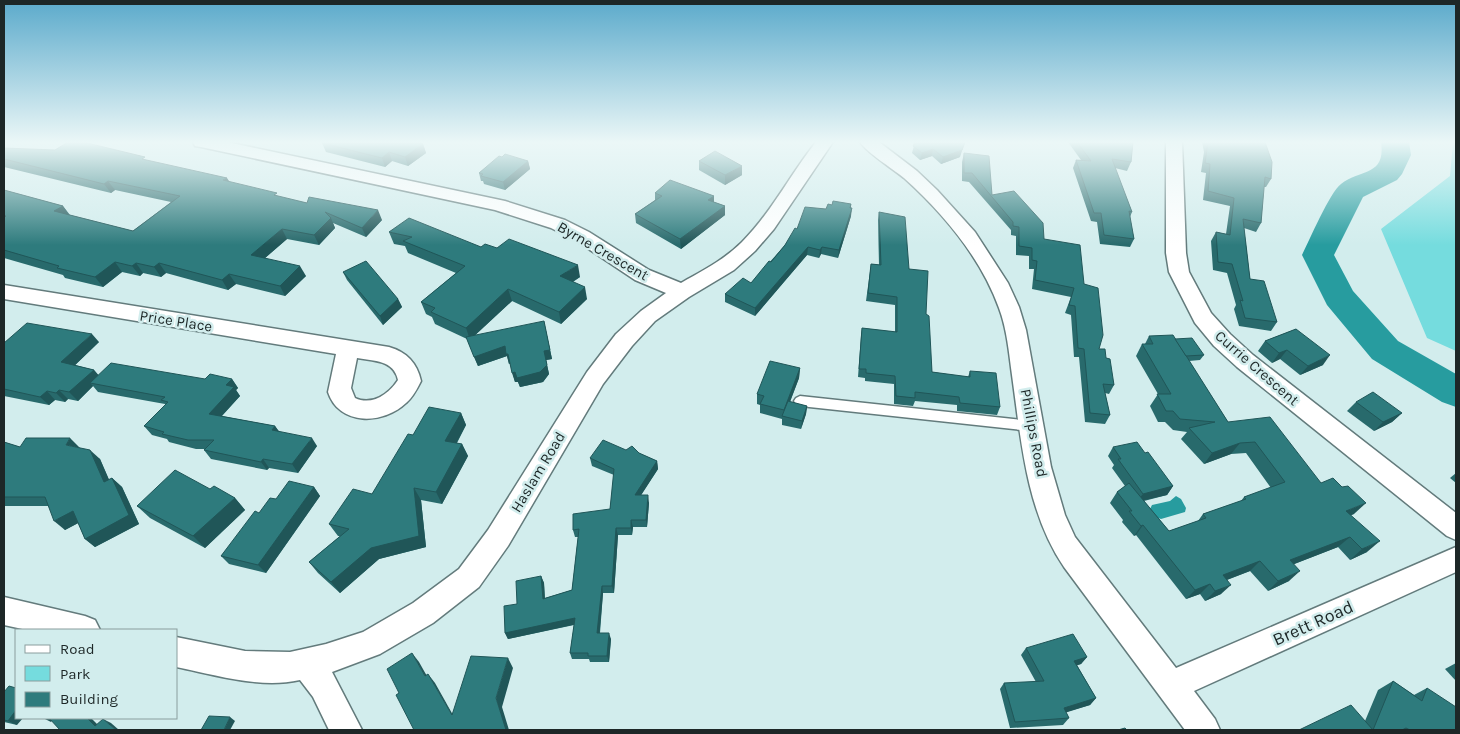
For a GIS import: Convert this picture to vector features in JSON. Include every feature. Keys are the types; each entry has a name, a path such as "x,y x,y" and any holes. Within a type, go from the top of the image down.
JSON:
{"street":[{"name":"Byrne Crescent","path":"363,176 499,205 539,216 582,236 642,275 682,292"},
{"name":"Haslam Road","path":"178,652 246,666 290,667 307,664 370,644 423,613 469,578 498,538 595,378 624,340 642,322 682,292 727,265 748,247 767,225 800,176"},
{"name":"Phillips Road","path":"913,176 980,253 1009,308 1018,344 1039,472 1062,540 1204,730"},
{"name":"Currie Crescent","path":"1175,176 1176,254 1179,272 1203,318 1245,361 1456,528"},
{"name":"Price Place","path":"4,292 348,350"},
{"name":"Brett Road","path":"1171,686 1456,560"},
{"path":"4,611 81,629"},
{"path":"307,664 324,686 346,730"}],"lane":[{"path":"800,400 1031,426"}],"green space":[{"path":"1450,176 1456,176 1456,351 1427,338 1381,229"}],"shaded area":[{"path":"1176,496 1181,499 1186,508 1185,512 1161,519 1155,517 1150,509 1152,505 1170,501"}],"building":[{"path":"73,176 219,176 227,178 223,180 277,193 274,195 307,203 309,197 378,210 362,228 325,212 331,218 314,235 282,229 251,255 300,266 280,286 229,274 222,280 159,263 154,267 136,263 132,266 115,262 95,277 57,268 59,266 4,250 4,217 6,216 4,216 4,190 63,206 54,211 133,231 180,196 108,181 104,184"},
{"path":"482,176 510,176 503,182"},
{"path":"975,176 991,176 992,195 1014,191 1043,223 1044,239 1080,245 1084,284 1098,288 1103,335 1099,349 1105,349 1106,358 1110,359 1114,385 1103,384 1110,415 1090,413 1084,349 1078,348 1075,306 1069,305 1074,288 1035,280 1037,261 1032,260 1032,248 1019,246 1019,227 1013,226 1013,222"},
{"path":"1082,176 1119,176 1132,212 1129,211 1134,239 1104,235 1101,213 1094,213"},
{"path":"1209,176 1271,176 1271,179 1265,177 1261,223 1243,219 1250,279 1264,281 1277,322 1245,318 1240,300 1243,301 1232,264 1218,262 1216,232 1230,235 1234,198 1208,191"},
{"path":"670,180 714,196 708,200 725,206 680,239 635,214 662,196 655,193"},
{"path":"833,201 851,204 850,208 852,208 839,250 822,247 820,250 808,247 755,308 725,294 743,278 751,283 769,261 771,262 785,245 795,228 797,229 805,207 826,209 828,204 832,205"},
{"path":"879,212 905,217 909,269 928,271 926,314 929,316 932,372 970,377 970,371 996,373 1000,407 960,403 959,397 915,392 915,398 896,396 895,376 866,373 866,369 859,369 862,328 897,332 897,297 868,293 871,264 881,265"},
{"path":"409,218 481,247 485,244 497,248 509,239 578,265 560,276 585,287 559,312 508,289 466,328 431,312 435,308 421,302 465,266 403,241 412,237 389,232"},
{"path":"366,261 398,299 380,316 343,272"},
{"path":"544,321 550,350 544,351 547,365 540,372 517,378 515,372 512,373 505,346 474,357 466,337"},
{"path":"27,323 92,334 61,362 94,370 69,392 59,390 56,393 47,391 40,397 4,389 4,343"},
{"path":"1296,329 1330,355 1308,366 1287,350 1279,353 1265,341"},
{"path":"1173,335 1228,422 1270,417 1321,483 1333,478 1342,487 1348,486 1366,503 1346,511 1380,541 1362,549 1350,537 1290,560 1300,571 1278,581 1260,561 1223,575 1231,585 1215,591 1210,584 1195,590 1143,525 1141,526 1129,511 1132,511 1117,492 1129,483 1169,531 1206,518 1203,514 1246,499 1244,497 1285,482 1255,442 1240,443 1212,453 1189,428 1215,422 1180,419 1173,411 1166,411 1157,394 1171,394 1142,344 1153,344 1149,336"},
{"path":"1192,338 1204,355 1186,356 1175,339"},
{"path":"770,361 800,368 784,410 760,404 764,396 757,394"},
{"path":"111,363 205,379 210,374 232,379 226,385 234,387 209,414 275,426 272,430 312,438 292,464 263,459 261,462 204,450 214,440 188,440 162,434 164,432 144,426 168,402 161,400 165,397 90,383"},
{"path":"1373,392 1402,413 1383,422 1356,402"},
{"path":"788,401 807,406 802,421 782,416"},
{"path":"429,407 461,413 445,441 462,444 436,492 414,488 419,536 371,548 331,582 309,562 349,529 329,524 353,489 372,494 408,434 413,435"},
{"path":"26,438 70,438 66,445 90,450 104,482 112,478 129,515 85,539 73,511 54,521 45,497 4,497 4,442 20,447"},
{"path":"603,440 626,450 632,446 639,453 657,461 635,495 648,495 646,520 631,520 631,528 616,528 612,586 602,586 597,633 609,633 607,656 588,656 588,653 570,653 575,618 505,633 504,606 517,604 516,581 541,576 543,599 572,590 579,529 573,530 573,514 610,509 614,469 590,458"},
{"path":"1137,442 1145,453 1148,452 1173,486 1143,494 1118,459 1121,459 1113,447"},
{"path":"175,470 210,489 214,486 235,498 193,536 137,506"},
{"path":"289,481 314,487 258,565 221,556 255,511 259,513 270,498 276,499"},
{"path":"1073,634 1087,657 1074,661 1096,698 1064,708 1069,718 1015,722 1004,683 1044,681 1026,648"},
{"path":"412,653 425,676 428,674 452,715 471,656 508,658 496,698 506,730 414,730 396,695 399,693 387,669"},
{"path":"1393,681 1422,701 1427,688 1456,707 1456,730 1410,730 1406,728 1402,730 1373,730"},
{"path":"9,686 15,688 15,711 8,721 4,720 4,692"},
{"path":"1351,705 1373,730 1299,730"},
{"path":"209,716 230,717 224,730 201,730"},
{"path":"50,719 88,719 95,726 103,719 116,730 60,730"}],"waterway":[{"path":"1382,176 1351,191 1318,255 1339,297 1385,350 1456,392"}]}
